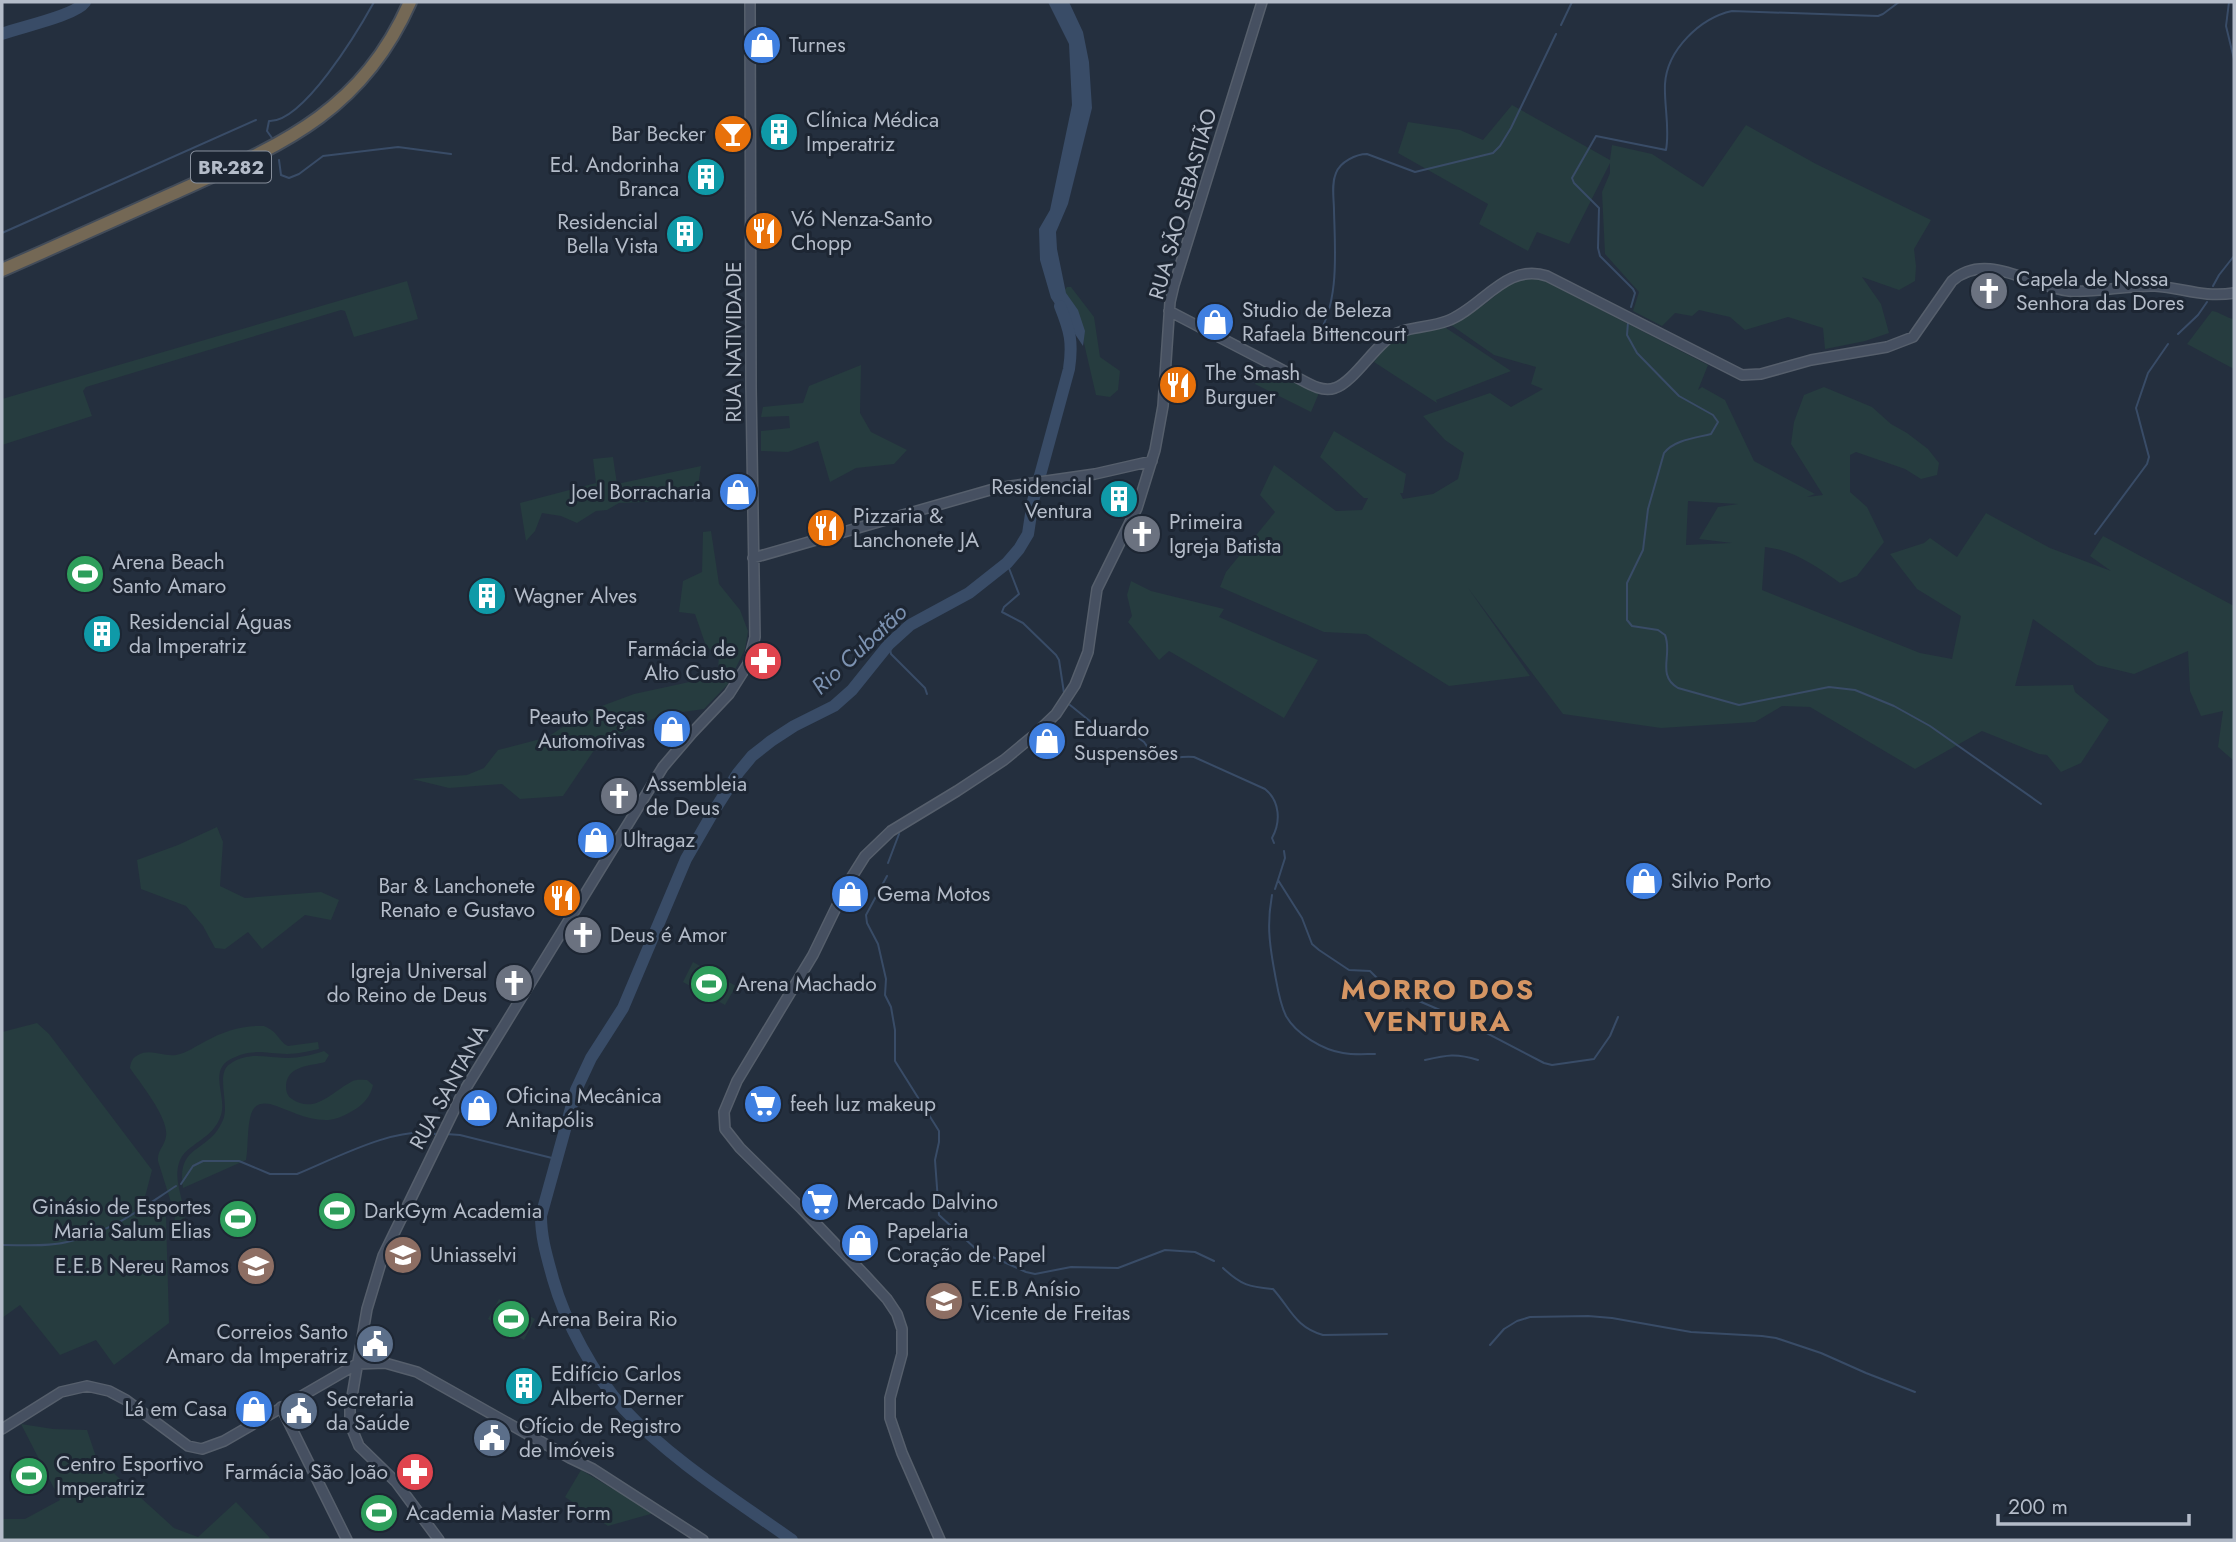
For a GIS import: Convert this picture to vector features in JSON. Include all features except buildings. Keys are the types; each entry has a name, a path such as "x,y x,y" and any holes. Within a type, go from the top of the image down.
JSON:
{"highway":[{"name":"BR-282","path":"2,270 254,157 296,135 355,88 386,49 410,2"}],"main road":[{"name":"RUA NATIVIDADE","path":"740,678 750,657 755,636 750,2"},
{"name":"RUA SÃO SEBASTIÃO","path":"940,1540 890,1418 890,1398 902,1353 902,1329 897,1314 887,1299 837,1246 740,1148 725,1129 724,1112 737,1081 806,968 848,883 865,856 891,831 957,791 1023,744 1048,722 1070,692 1088,652 1097,589 1132,520 1152,461 1161,423 1169,311 1179,265 1262,2"},
{"path":"1169,311 1305,382 1318,388 1330,389 1344,383 1376,349 1395,334 1455,318 1506,280 1527,273 1547,276 1742,375 1760,374 1802,362 1887,347 1913,337 1952,281 1972,271 1994,269 2072,291 2157,286 2207,295 2234,293"},
{"path":"753,558 1008,486 1095,474 1152,461"},
{"name":"RUA SANTANA","path":"439,1540 396,1482 359,1446 349,1417 371,1292 383,1256 461,1096 663,767 719,706 740,678"},
{"path":"2,1429 61,1392 87,1385 117,1395 183,1443 198,1448 209,1447 358,1364 385,1363 417,1372 593,1469 703,1540"},
{"path":"329,1381 341,1379 354,1382"},
{"path":"281,1407 347,1540"}],"green space":[{"path":"1512,105 1610,160 1612,145 1652,154 1703,187 1746,125 1816,164 1931,220 1914,249 1915,281 1899,290 1862,277 1881,304 1889,333 1825,349 1823,328 1788,317 1745,330 1730,317 1699,310 1692,316 1675,313 1662,326 1633,311 1639,292 1605,254 1602,192 1610,173 1610,163 1569,244 1537,232 1528,251 1479,224 1488,204 1398,153 1408,122 1460,130 1483,140"},
{"path":"1524,278 1539,278 1708,365 1698,390 1702,387 1725,400 1754,461 1815,494 1807,497 1823,495 1791,444 1794,422 1804,395 1824,387 1872,407 1891,424 1928,449 1939,463 1937,475 1921,479 1905,469 1856,452 1850,455 1850,492 1867,507 1884,542 1857,576 1840,583 1795,555 1765,547 1762,590 1920,653 1952,659 1961,616 1917,589 1890,554 1924,543 1930,538 1957,557 1986,513 2050,548 2111,571 2090,556 2103,536 2234,606 2234,761 2218,747 2223,711 2201,716 2190,691 2188,651 2134,674 2097,665 2033,619 2015,686 2073,685 2075,692 2109,720 2081,763 2061,772 2047,755 1982,731 1915,769 1810,707 1782,706 1755,722 1661,728 1563,714 1468,588 1530,676 1449,686 1366,634 1324,632 1220,587 1226,572 1275,512 1260,495 1274,465 1336,511 1362,510 1368,498 1364,498 1320,457 1334,431 1406,474 1403,493 1400,493 1403,499 1433,494 1458,479 1464,453 1445,440 1423,416 1490,393 1511,407 1543,389 1531,384 1536,367 1494,355 1451,325 1485,304 1509,284","holes":["1688,501 1738,504 1718,507 1699,539 1732,543 1686,545"]},
{"path":"407,281 418,319 354,337 345,311 341,310 86,387 83,391 92,416 2,445 2,399"},
{"path":"1071,287 1094,317 1100,357 1120,371 1118,390 1110,397 1096,395 1077,313 1064,291"},
{"path":"2212,311 2234,319 2234,369 2187,344"},
{"path":"1443,326 1511,371 1436,400 1437,403 1374,362 1390,341 1414,332"},
{"path":"1264,364 1319,393 1311,412 1255,384"},
{"path":"861,365 860,413 871,432 907,450 894,464 856,468 830,482 818,441 788,452 761,451 761,431 790,428 789,416 761,417 763,407 803,403 809,386"},
{"path":"613,457 617,484 701,466 696,500 619,503 607,510 596,511 577,523 561,516 542,513 535,531 526,541 520,503 596,483 593,459"},
{"path":"711,531 719,584 740,610 748,631 745,649 728,684 704,709 662,715 599,743 563,796 520,799 502,784 449,788 412,779 467,775 484,768 498,750 548,737 583,713 634,694 717,678 719,657 706,646 695,614 679,612 683,581 702,572 703,532"},
{"path":"1131,581 1151,591 1224,609 1219,617 1318,660 1284,718 1169,651 1159,660 1128,622 1132,616 1127,595"},
{"path":"217,827 223,842 220,886 245,898 321,892 339,900 331,920 305,915 262,949 248,932 225,949 215,948 203,926 186,906 141,889 137,860"},
{"name":"Arena Machado","path":"693,962 736,986 725,1005 683,982"},
{"path":"37,1023 49,1034 152,1170 145,1197 166,1217 169,1323 114,1365 96,1340 60,1355 20,1305 2,1318 2,1032"},
{"path":"264,1026 288,1046 318,1042 319,1049 291,1054 251,1052 237,1056 223,1065 219,1078 222,1108 217,1124 182,1156 179,1163 177,1177 185,1221 174,1226 175,1215 158,1161 166,1129 153,1101 130,1068 132,1060 147,1052 180,1054 227,1032"},
{"path":"324,1051 329,1055 325,1062 301,1068 291,1074 286,1085 289,1096 300,1103 316,1103 353,1081 367,1080 373,1085 363,1103 345,1115 328,1120 306,1117 270,1104 258,1105 250,1117 246,1160 183,1188 184,1163 210,1139 223,1120 223,1081 226,1068 230,1064 251,1056 292,1058"},
{"name":"Arena Beira Rio","path":"499,1299 535,1319 524,1340 488,1319"},
{"path":"21,1424 87,1430 96,1457 174,1528 198,1537 236,1502 270,1538 2,1540 2,1519 25,1519 60,1500"},
{"path":"581,1470 654,1513 608,1526 565,1497"}],"water":[{"path":"1048,2 1069,2 1083,32 1089,62 1092,108 1068,204 1056,232 1066,293 1078,310 1085,331 1083,346 1051,298 1040,260 1039,229 1050,210 1072,105 1069,44"}],"waterway":[{"path":"2,34 70,12 85,2"},
{"path":"272,138 267,131 269,121 283,118 313,92 343,53 374,2"},
{"path":"1561,25 1572,2"},
{"path":"1631,307 1635,293 1633,289 1600,256 1599,208 1572,178 1596,136 1666,150 1667,71 1687,37 1720,15 1732,11 1878,16 1899,2"},
{"path":"2229,2 2226,26 2234,59"},
{"path":"1316,338 1324,324 1333,293 1333,187 1334,177 1341,165 1353,157 1367,154 1415,172 1493,153 1511,128 1556,34"},
{"path":"2,233 256,120"},
{"path":"279,160 281,175 289,178 323,156 398,147 451,154"},
{"path":"2213,286 2234,256"},
{"path":"2178,334 2207,302"},
{"name":"Rio Cubatão","path":"792,1540 662,1445 642,1428 613,1395 573,1330 558,1296 542,1232 541,1216 576,1090 591,1058 623,1008 686,859 738,773 752,756 771,741 834,706 852,690 889,644 910,625 969,593 1007,563 1028,534 1033,501 1069,369 1070,337 1060,306"},
{"path":"1628,322 1627,335 1637,353 1679,396 1713,415 1718,422 1711,434 1679,442 1664,453 1648,509 1643,550 1627,583 1627,620 1632,626 1658,630 1665,635 1666,671 1671,683 1678,688 1739,705 1829,687 1855,690 1894,706 1930,726 2041,804"},
{"path":"2095,534 2147,464 2149,457 2136,408 2148,373 2168,344"},
{"path":"1007,563 1019,594 1002,612 1023,623 1056,655 1064,693"},
{"path":"889,644 891,654 925,688 927,694"},
{"path":"1070,705 1096,726 1137,737 1156,759 1194,757 1265,789 1274,799 1278,812 1272,838 1274,843"},
{"path":"888,863 899,834"},
{"path":"1284,851 1285,858 1278,880 1302,918 1312,944 1349,970 1370,971 1386,987 1454,1016 1552,1065 1594,1059 1610,1036 1618,1017"},
{"path":"887,876 866,915 867,923 878,944 886,979 885,995 891,1007 895,1030 895,1061 939,1131 935,1160 939,1215 977,1250 1035,1274 1071,1267 1118,1268 1165,1250 1195,1252 1214,1261"},
{"path":"1275,889 1278,880"},
{"path":"1272,895 1269,923 1271,950 1278,993 1290,1023 1311,1040 1335,1051 1375,1054"},
{"path":"1425,1060 1452,1055 1478,1060"},
{"path":"181,1184 193,1166 203,1161 239,1161 270,1174 297,1174 384,1139 403,1134 435,1134"},
{"path":"446,1134 460,1135 556,1159"},
{"path":"2,1245 51,1245 97,1233 176,1186"},
{"path":"1223,1268 1246,1284 1273,1289 1294,1316 1314,1332 1323,1335 1387,1334"},
{"path":"1490,1345 1504,1329 1530,1317 1612,1318 1691,1332 1776,1338 1821,1353 1915,1392"}],"place":[{"name":"Turnes","path":"762,45"},
{"name":"Clínica Médica Imperatriz","path":"779,132"},
{"name":"Bar Becker","path":"733,134"},
{"name":"Ed. Andorinha Branca","path":"706,177"},
{"name":"Vó Nenza-Santo Chopp","path":"764,231"},
{"name":"Residencial Bella Vista","path":"685,234"},
{"name":"Capela de Nossa Senhora das Dores","path":"1989,291"},
{"name":"Studio de Beleza Rafaela Bittencourt","path":"1215,322"},
{"name":"The Smash Burguer","path":"1178,385"},
{"name":"Joel Borracharia","path":"738,492"},
{"name":"Residencial Ventura","path":"1119,499"},
{"name":"Pizzaria & Lanchonete JA","path":"826,528"},
{"name":"Primeira Igreja Batista","path":"1142,534"},
{"name":"Arena Beach Santo Amaro","path":"85,574"},
{"name":"Wagner Alves","path":"487,596"},
{"name":"Residencial Águas da Imperatriz","path":"102,634"},
{"name":"Farmácia de Alto Custo","path":"763,661"},
{"name":"Peauto Peças Automotivas","path":"672,729"},
{"name":"Eduardo Suspensões","path":"1047,741"},
{"name":"Assembleia de Deus","path":"619,796"},
{"name":"Ultragaz","path":"596,840"},
{"name":"Silvio Porto","path":"1644,881"},
{"name":"Gema Motos","path":"850,894"},
{"name":"Bar & Lanchonete Renato e Gustavo","path":"562,898"},
{"name":"Deus é Amor","path":"583,935"},
{"name":"Igreja Universal do Reino de Deus","path":"514,983"},
{"name":"Arena Machado","path":"709,984"},
{"name":"feeh luz makeup","path":"763,1104"},
{"name":"Oficina Mecânica Anitapólis","path":"479,1108"},
{"name":"Mercado Dalvino","path":"820,1202"},
{"name":"DarkGym Academia","path":"337,1211"},
{"name":"Ginásio de Esportes Maria Salum Elias","path":"238,1219"},
{"name":"Papelaria Coração de Papel","path":"860,1243"},
{"name":"Uniasselvi","path":"403,1255"},
{"name":"E.E.B Nereu Ramos","path":"256,1266"},
{"name":"E.E.B Anísio Vicente de Freitas","path":"944,1301"},
{"name":"Arena Beira Rio","path":"511,1319"},
{"name":"Correios Santo Amaro da Imperatriz","path":"375,1344"},
{"name":"Edifício Carlos Alberto Derner","path":"524,1386"},
{"name":"Lá em Casa","path":"254,1409"},
{"name":"Secretaria da Saúde","path":"299,1411"},
{"name":"Ofício de Registro de Imóveis","path":"492,1438"},
{"name":"Farmácia São João","path":"415,1472"},
{"name":"Centro Esportivo Imperatriz","path":"29,1476"},
{"name":"Academia Master Form","path":"379,1513"}],"district":[{"name":"MORRO DOS VENTURA","path":"1438,1005"}]}
